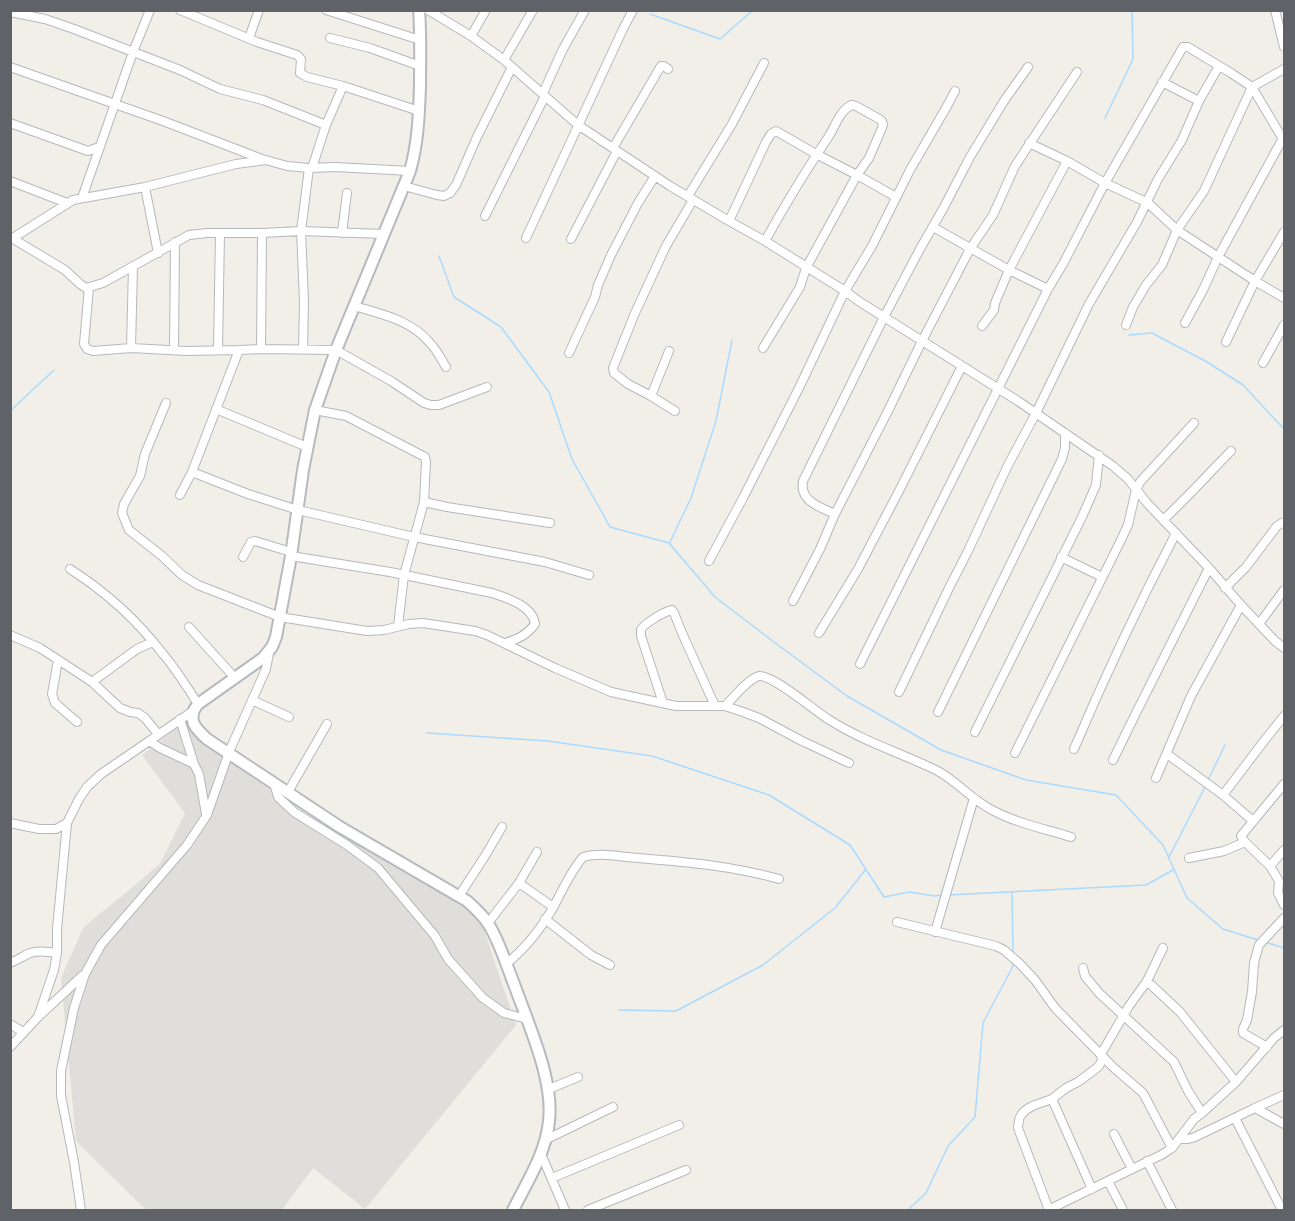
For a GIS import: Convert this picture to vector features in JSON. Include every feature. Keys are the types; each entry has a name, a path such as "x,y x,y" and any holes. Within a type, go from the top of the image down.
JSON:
{"street":[{"path":"82,198 150,10"},
{"path":"180,10 297,55 301,59 300,73 303,75 419,111"},
{"path":"249,38 260,10"},
{"path":"326,10 420,40"},
{"path":"81,1210 61,1096 61,1071 74,1008 85,974 101,945 187,845 207,815 229,752 266,669 280,618 315,410 336,350 410,171 416,145 419,111 419,10"},
{"path":"428,10 471,36 504,60 578,125 655,176 845,291 1099,455 1128,479 1240,605 1284,648"},
{"path":"471,36 486,10"},
{"path":"504,60 533,10"},
{"path":"485,216 544,95 563,49 585,10"},
{"path":"526,238 633,10"},
{"path":"1275,10 1284,47"},
{"path":"10,12 45,19 197,77 220,89 263,100 326,125"},
{"path":"330,38 370,48 420,66"},
{"path":"860,664 1048,289 1162,82 1183,47 1188,47 1252,87 1284,140 1218,257 1185,323"},
{"path":"675,411 628,384 614,373 613,368 666,246 764,63"},
{"path":"571,239 615,149 662,66 668,69"},
{"path":"899,692 1008,465 1089,304 1148,203 1158,179 1182,140 1198,101 1219,66"},
{"path":"10,67 286,166 410,171"},
{"path":"404,186 437,195 444,196 450,193 456,185 477,136 512,67"},
{"path":"835,514 806,499 801,488 803,481 884,317 970,156 1028,67"},
{"path":"1126,326 1146,285 1162,265 1177,230 1204,191 1252,87 1284,69"},
{"path":"793,601 970,249 993,214 1029,142 1077,72"},
{"path":"1162,82 1198,101"},
{"path":"303,349 302,231 310,168 343,86"},
{"path":"709,561 794,398 845,291 872,246 896,197 955,91"},
{"path":"763,348 800,286 806,268 857,175 869,158 882,128 883,124 880,120 856,106 850,105 844,109 765,241"},
{"path":"10,123 88,151 99,147"},
{"path":"729,221 766,142 776,131 896,197"},
{"path":"1029,142 1105,183 1148,203 1177,230 1284,298"},
{"path":"88,151 94,163"},
{"path":"266,160 236,164 145,187 82,198 67,203 12,238 64,270 86,288 103,283 189,235 302,231 383,234"},
{"path":"982,327 994,310 1009,270 1067,161"},
{"path":"568,353 612,255 638,203 655,176"},
{"path":"10,180 67,203"},
{"path":"145,187 158,253"},
{"path":"342,233 347,193"},
{"path":"933,227 970,249 1048,289"},
{"path":"1226,342 1255,281 1284,232"},
{"path":"218,350 220,233"},
{"path":"261,349 262,233"},
{"path":"174,350 175,242"},
{"path":"131,348 133,266"},
{"path":"88,287 84,344 87,349 93,351 131,348 336,350 431,405 439,405 487,387"},
{"path":"354,306 394,318 412,328 430,342 446,367"},
{"path":"1263,363 1284,325"},
{"path":"180,495 192,472 239,350"},
{"path":"651,396 669,351"},
{"path":"819,633 858,569 962,366"},
{"path":"166,404 145,454 140,476 124,504 122,513 129,530 182,575 198,585 280,618 367,631 423,623 488,634 555,668 611,692 676,706 725,706 759,718 849,763"},
{"path":"216,409 307,447"},
{"path":"315,410 346,416 425,457 424,502 404,575 398,626"},
{"path":"1015,753 1128,525 1140,482 1194,423"},
{"path":"938,712 1062,459 1065,433"},
{"path":"1163,520 1231,451"},
{"path":"975,732 1082,517 1096,484 1099,455"},
{"path":"192,472 248,494 298,510 414,537 545,562 589,575"},
{"path":"424,502 550,523"},
{"path":"1225,588 1246,567 1277,526 1284,522"},
{"path":"1074,749 1143,596 1176,533"},
{"path":"243,557 249,544 255,541 291,554 492,593 521,606 535,618 535,624 528,633 505,643"},
{"path":"1061,557 1102,578"},
{"path":"70,568 116,603 165,656 196,708 193,723 195,728 207,739 340,827 459,896 475,907 488,923 500,945 549,1089 550,1119 541,1154 513,1210"},
{"path":"1113,760 1209,568"},
{"path":"1259,624 1284,590"},
{"path":"1156,778 1191,696 1240,605"},
{"path":"663,703 641,630 667,610 672,610 715,706"},
{"path":"189,627 235,678"},
{"path":"10,635 40,648 92,682 120,708 146,718 158,734"},
{"path":"92,682 137,649 153,642"},
{"path":"38,1017 54,970 57,953 57,929 67,823 79,799 101,774 196,708 269,652"},
{"path":"58,660 52,694 55,703 77,722"},
{"path":"725,706 752,680 759,676 768,677 831,721 860,737 946,776 994,811 1071,837"},
{"path":"252,700 289,717"},
{"path":"1223,795 1284,716"},
{"path":"180,719 199,774 207,815"},
{"path":"288,792 327,724"},
{"path":"149,741 194,764"},
{"path":"1167,754 1193,771 1253,821"},
{"path":"274,783 278,797 294,812 347,845 378,868 435,936 448,959 483,998 504,1013 527,1019"},
{"path":"1284,784 1241,836 1270,866 1279,881 1278,893 1284,905"},
{"path":"935,932 974,798"},
{"path":"10,824 39,830 56,829 67,823"},
{"path":"459,896 502,826"},
{"path":"1189,858 1224,851 1245,842"},
{"path":"1270,866 1284,850"},
{"path":"488,923 519,883 537,852"},
{"path":"506,964 527,944 545,920 583,857 601,855 711,865 755,872 779,879"},
{"path":"519,883 553,907"},
{"path":"1267,1047 1243,1033 1243,1029 1247,1020 1254,963 1259,945 1284,918"},
{"path":"545,920 591,955 610,965"},
{"path":"897,922 996,946 1004,950 1035,980 1055,1008 1143,1093 1172,1148"},
{"path":"1163,948 1147,981 1101,1054 1102,1061 1098,1066 1052,1099 1034,1105 1019,1117 1018,1128 1049,1210 1063,1207 1092,1189 1172,1148 1194,1119 1236,1082 1274,1038 1284,1030"},
{"path":"10,963 30,953 42,951 57,953"},
{"path":"1083,968 1090,984 1174,1062 1202,1113"},
{"path":"10,1047 38,1017 85,974"},
{"path":"1147,981 1180,1012 1236,1082"},
{"path":"10,1023 23,1032"},
{"path":"549,1089 578,1077"},
{"path":"1179,1139 1195,1137 1284,1095"},
{"path":"1052,1099 1092,1189"},
{"path":"545,1140 613,1107"},
{"path":"1255,1108 1284,1124"},
{"path":"1235,1118 1279,1210"},
{"path":"552,1178 679,1125"},
{"path":"1114,1134 1132,1168"},
{"path":"541,1154 565,1210"},
{"path":"1147,1161 1172,1210"},
{"path":"588,1210 686,1170"},
{"path":"1108,1181 1123,1210"}],"shaded area":[{"path":"187,720 199,739 309,817 462,904 483,927 516,1025 365,1209 313,1168 282,1210 146,1210 76,1141 61,978 83,928 160,864 185,813 142,755"}],"waterway":[{"path":"650,14 720,39 753,10"},
{"path":"1105,118 1133,59 1132,10"},
{"path":"439,256 454,297 501,327 549,392 572,459 610,527 669,543 715,597 774,642 847,696 941,750 1026,780 1116,795 1163,845 1187,898 1223,929 1258,940"},
{"path":"1129,335 1152,333 1207,362 1243,385 1284,429"},
{"path":"670,542 691,498 716,421 732,340"},
{"path":"10,411 54,370"},
{"path":"427,733 548,741 652,756 769,795 850,845 884,897 909,892 943,895"},
{"path":"1208,780 1225,745"},
{"path":"1169,857 1205,787"},
{"path":"619,1010 676,1011 763,965 835,908 866,869"},
{"path":"948,895 1146,885 1173,870"},
{"path":"1012,892 1013,952"},
{"path":"1265,942 1284,948"},
{"path":"908,1210 926,1193 948,1146 975,1117 983,1023 1013,963"}]}
